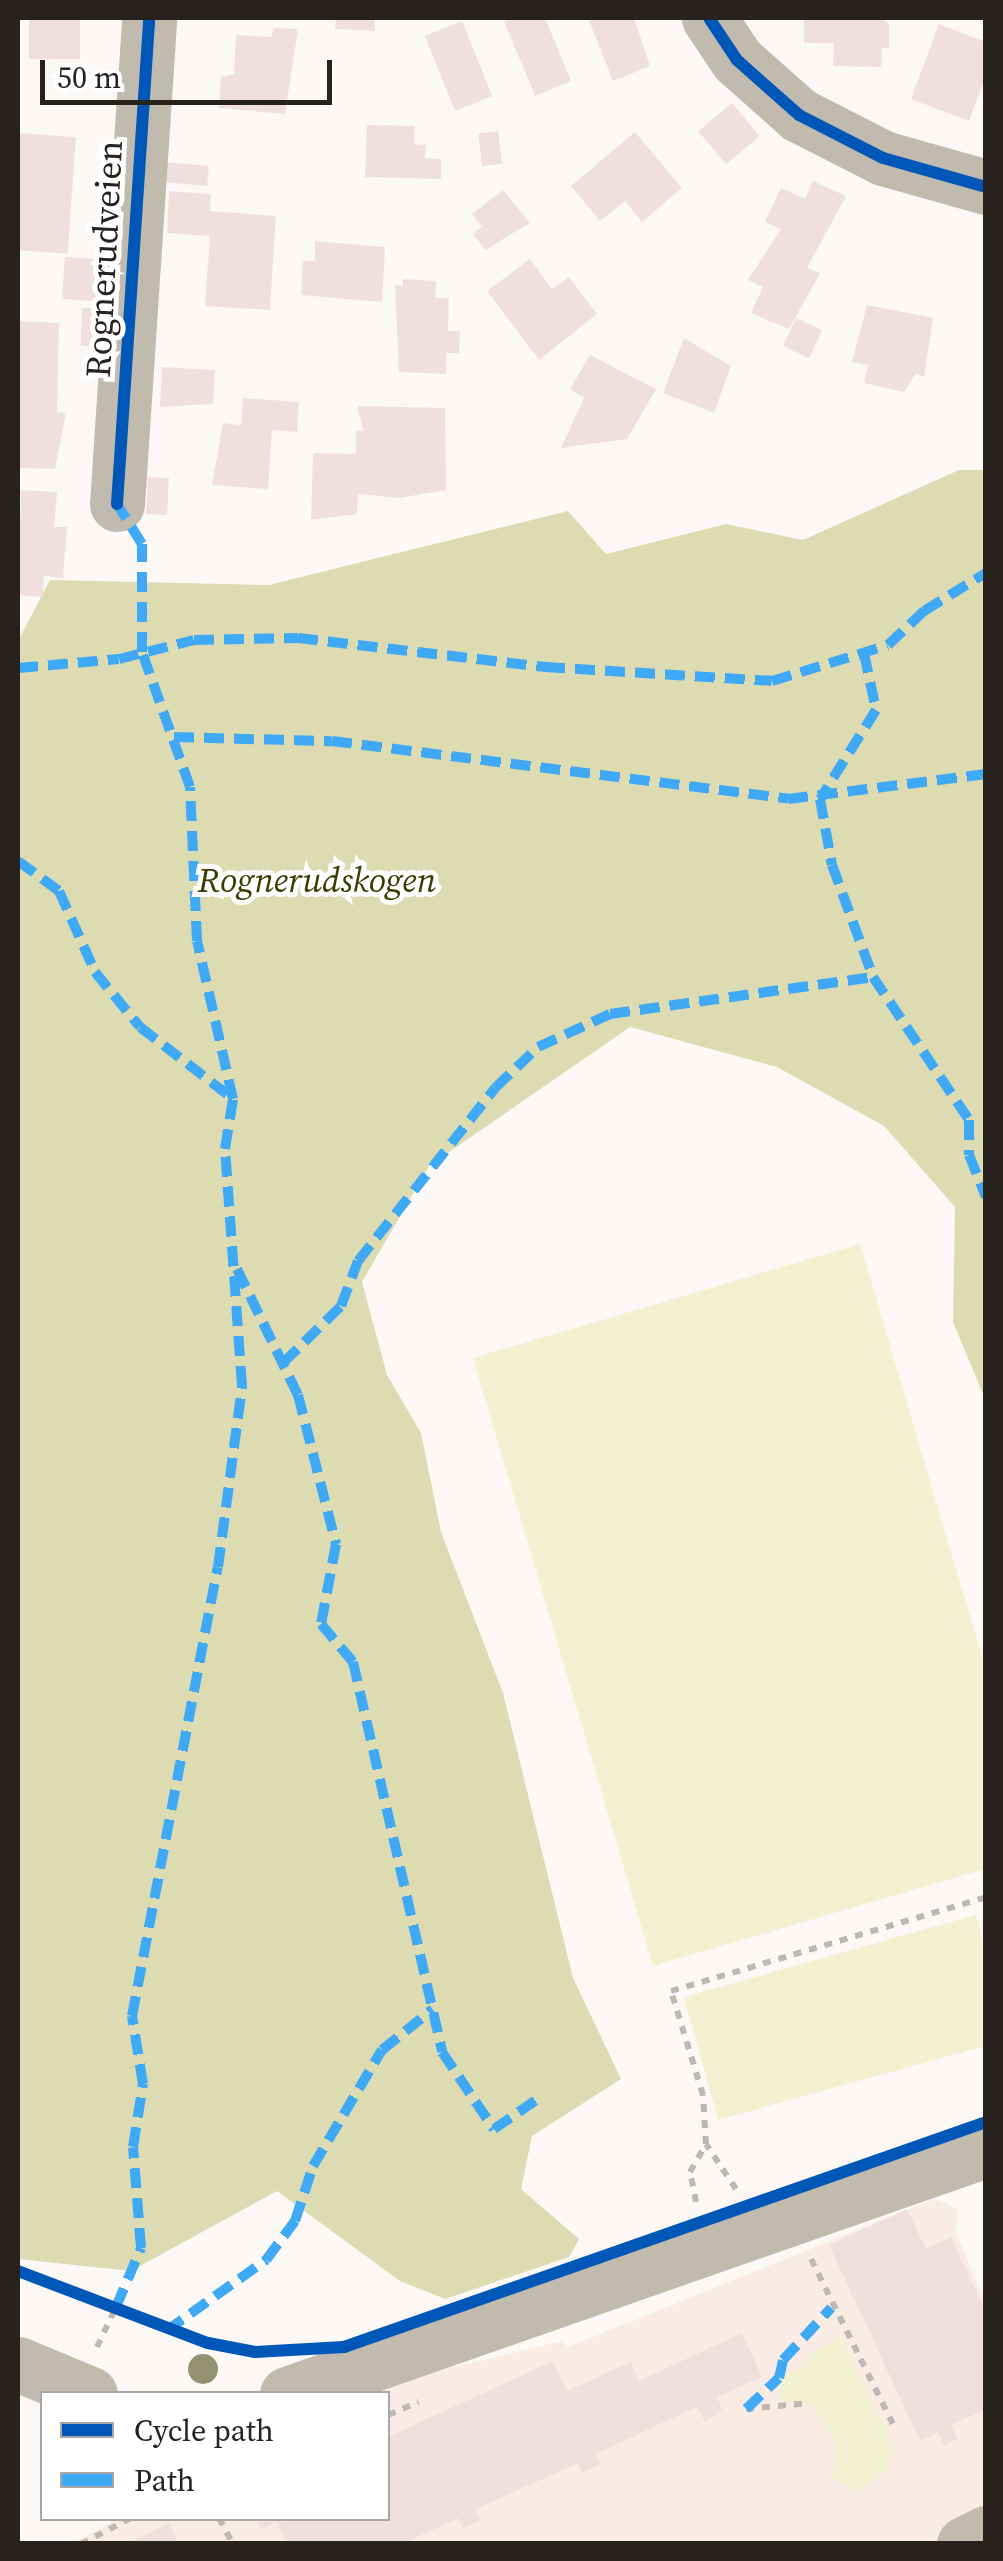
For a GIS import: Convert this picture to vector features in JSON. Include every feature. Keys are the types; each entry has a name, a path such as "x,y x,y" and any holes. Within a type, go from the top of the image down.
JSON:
{"street":[{"name":"Rognerudveien","path":"118,504 148,18"},
{"path":"708,18 737,60 799,115 882,158 986,188"},
{"path":"295,2391 756,2239 986,2150"},
{"path":"18,2364 91,2375"},
{"path":"964,2544 986,2533"}],"path":[{"path":"756,2239 706,2144 704,2096 670,1990 986,1897"},
{"path":"706,2144 690,2172 831,2308 896,2430"},
{"path":"98,2300 132,2315"},
{"path":"91,2375 116,2308"},
{"path":"390,2415 418,2402"},
{"path":"746,2408 809,2403"},
{"path":"81,2544 124,2521"},
{"path":"220,2521 232,2544"}],"shaded area":[{"path":"934,2199 958,2209 956,2233 985,2302 985,2518 931,2543 73,2544 113,2521 390,2521 390,2391 355,2391 562,2341 568,2347"}],"green space":[{"name":"Rognerudskogen","path":"959,470 985,470 985,1399 953,1322 955,1207 884,1126 777,1067 630,1027 429,1166 362,1282 387,1375 421,1433 441,1532 503,1693 573,1978 621,2079 532,2136 521,2189 579,2239 569,2257 445,2299 400,2281 277,2191 131,2271 18,2259 18,641 50,580 269,585 568,511 606,554 726,524 803,540"},
{"path":"860,1244 985,1667 985,1869 653,1966 473,1358"},
{"path":"976,1915 985,1951 985,2046 718,2120 684,1997"},
{"path":"841,2338 895,2448 887,2471 856,2491 833,2478 836,2444 807,2401 779,2402 779,2380 801,2368 811,2352"}],"building":[{"path":"29,18 80,18 80,59 29,59"},
{"path":"336,18 375,18 375,31 335,29"},
{"path":"545,18 571,81 535,96 504,21"},
{"path":"588,18 634,18 650,66 613,81"},
{"path":"804,18 882,18 889,24 889,48 882,48 881,67 833,66 834,43 804,43"},
{"path":"462,21 492,96 455,111 425,36"},
{"path":"939,24 986,42 986,76 969,121 911,99"},
{"path":"273,28 298,29 285,114 219,108 221,77 234,74 236,35 272,37"},
{"path":"732,103 760,136 726,164 698,131"},
{"path":"367,125 415,126 414,144 426,145 425,158 441,159 441,179 365,177"},
{"path":"498,131 502,164 482,166 478,133"},
{"path":"635,132 682,188 642,222 625,201 600,221 571,186"},
{"path":"19,133 76,137 68,254 18,250"},
{"path":"163,162 209,166 207,186 161,182"},
{"path":"813,181 846,196 807,268 820,273 789,329 751,313 763,287 748,280 781,229 765,222 781,188 805,199"},
{"path":"503,190 530,223 485,250 473,234 482,227 472,214"},
{"path":"169,191 211,194 210,211 276,216 270,310 205,306 210,236 167,233"},
{"path":"315,241 385,247 382,302 301,295 303,261 315,261"},
{"path":"65,257 106,260 103,302 62,299"},
{"path":"530,259 552,289 569,277 597,314 539,360 487,291"},
{"path":"403,279 436,281 435,298 449,298 448,331 460,331 459,353 446,353 446,374 399,372 395,285 403,286"},
{"path":"867,305 933,318 924,377 916,374 904,392 864,383 868,365 852,362"},
{"path":"82,308 105,309 104,347 81,346"},
{"path":"796,318 822,330 809,358 783,346"},
{"path":"18,321 59,323 57,412 66,413 55,469 18,468"},
{"path":"684,338 731,366 714,413 663,393"},
{"path":"590,355 656,389 627,439 561,448 584,398 570,389"},
{"path":"162,367 215,370 213,404 160,407"},
{"path":"243,398 299,402 297,432 272,430 268,489 212,485 223,423 241,425"},
{"path":"357,406 445,408 446,490 399,498 358,494 357,514 311,520 313,453 356,454 356,431 364,431"},
{"path":"148,477 169,478 167,515 146,514"},
{"path":"21,490 57,492 54,527 67,527 63,578 44,576 43,597 18,595"},
{"path":"907,2209 926,2249 951,2237 986,2312 986,2409 951,2425 957,2439 944,2445 938,2432 920,2441 829,2245"},
{"path":"742,2333 762,2377 717,2397 722,2409 715,2416 705,2421 696,2407 596,2454 601,2464 582,2473 578,2463 476,2509 481,2520 463,2528 458,2518 402,2544 287,2544 277,2522 261,2529 257,2522 390,2521 390,2436 553,2361 567,2391 631,2362 639,2381"},
{"path":"169,2523 179,2544 126,2544"}],"marked path":[{"path":"116,2307 141,2248 133,2147 143,2084 132,2016 218,1567 242,1386 225,1149 233,1099 197,941 190,787 142,652 142,544 117,504"},
{"path":"18,668 119,659 194,640 298,638 545,667 772,681 888,645 924,611 986,573"},
{"path":"864,653 876,710 820,799 832,865 873,977 969,1120 969,1155 986,1197"},
{"path":"174,737 332,741 788,799 986,774"},
{"path":"18,861 59,891 95,972 140,1027 233,1099"},
{"path":"283,1363 341,1306 358,1261 495,1088 538,1047 610,1014 873,977"},
{"path":"237,1269 298,1395 336,1544 321,1624 353,1662 442,2052 494,2129 536,2100"},
{"path":"166,2331 266,2260 295,2221 313,2166 382,2050 433,2009"},
{"path":"746,2409 779,2378 783,2360 831,2308"}],"cycle path":[{"path":"117,504 149,18"},
{"path":"709,18 737,60 799,115 883,158 986,187"},
{"path":"18,2271 208,2343 255,2352 344,2347 986,2122"}]}
